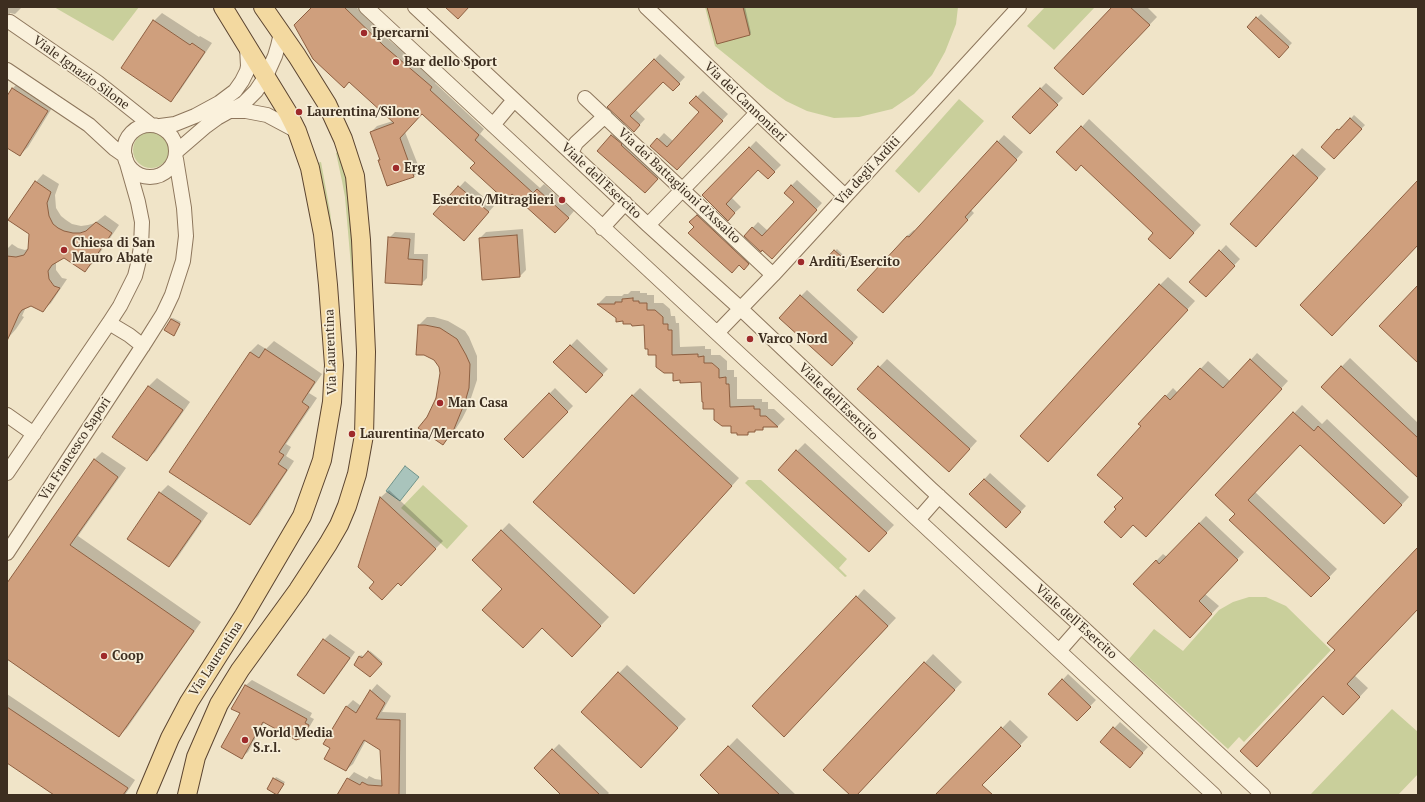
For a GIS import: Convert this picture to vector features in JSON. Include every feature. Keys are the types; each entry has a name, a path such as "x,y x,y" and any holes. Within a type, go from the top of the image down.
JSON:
{"main road":[{"name":"Via Laurentina","path":"146,795 170,738 189,702 233,633 295,530 309,499 322,460 332,402 334,365 333,343 323,234 310,168 297,131 266,76 223,7"},
{"name":"Via Laurentina","path":"189,786 196,757 203,738 223,697 240,670 298,590 334,534 348,502 357,474 362,448 366,352 361,240 355,176 343,139 327,104 297,56 263,7"}],"street":[{"path":"366,7 602,228 1214,795"},
{"name":"Viale dell'Esercito","path":"415,7 648,225 741,309 939,496 1263,795"},
{"name":"Via dei Cannonieri","path":"646,7 845,196"},
{"name":"Via degli Arditi","path":"717,333 773,275 1019,7"},
{"name":"Viale Ignazio Silone","path":"10,22 97,82 156,126"},
{"path":"176,155 217,118 248,99 258,88 266,76 277,51 281,33"},
{"path":"7,473 109,323 120,306 132,282 138,264 142,231 140,209 125,158 125,143 135,130 143,126 175,124 195,116 219,103 235,91 247,71 247,45"},
{"path":"7,70 89,125 125,158 130,168 136,173 151,178 166,172 172,166 176,155 176,143 173,136 167,130 156,126"},
{"name":"Via dei Battaglioni d'Assalto","path":"586,98 773,275"},
{"path":"493,125 514,100"},
{"path":"230,111 246,111 267,115 297,131"},
{"path":"648,225 757,113"},
{"path":"571,153 576,143 605,116"},
{"name":"Via Francesco Sapori","path":"7,553 143,346 163,314 172,295 183,261 186,222 176,155"},
{"path":"602,228 625,203"},
{"path":"109,323 129,335 143,346"},
{"path":"7,415 34,434"},
{"path":"918,520 939,496"},
{"path":"1059,651 1081,626"},
{"name":"Via Laurentina","path":"189,786 196,795"}],"green space":[{"path":"54,7 139,7 113,41"},
{"path":"705,7 958,7 956,24 945,52 932,75 914,94 892,109 859,117 834,118 807,111 786,101 767,88 715,46"},
{"path":"1045,7 1095,7 1054,50 1027,26"},
{"path":"959,99 984,121 919,193 895,171"},
{"path":"151,132 161,135 166,140 169,150 166,160 161,165 151,168 141,165 136,160 133,150 136,140 141,135"},
{"path":"340,151 350,197 356,301 354,301 345,197 336,153"},
{"path":"321,162 330,211 334,244 332,244 317,163"},
{"path":"748,480 761,480 847,559 839,568 847,576 845,577 745,483"},
{"path":"423,485 468,526 447,549 401,508"},
{"path":"1249,597 1266,597 1286,606 1331,650 1244,742 1239,737 1228,749 1129,659 1154,629 1183,651 1219,610 1233,602"},
{"path":"1392,709 1418,732 1418,774 1398,795 1310,795"}],"water":[{"path":"405,466 419,477 400,501 386,491"}],"building":[{"path":"312,7 344,7 384,46 432,87 430,90 479,135 475,140 533,193 537,189 569,218 555,233 512,194 506,201 470,168 475,163 422,114 400,138 414,177 387,186 370,132 394,123 349,82 344,88 313,59 294,25"},
{"path":"445,7 469,7 458,19"},
{"path":"707,7 743,7 750,35 717,44"},
{"path":"1112,7 1130,7 1150,25 1083,95 1054,68"},
{"path":"1256,17 1289,47 1279,58 1247,27"},
{"path":"153,20 190,45 192,43 205,52 171,102 121,68"},
{"path":"654,59 680,84 673,91 663,82 630,116 640,125 634,132 607,107"},
{"path":"12,88 48,111 20,156 7,148 7,96"},
{"path":"1040,88 1058,105 1030,134 1012,117"},
{"path":"696,96 723,121 677,170 650,146 657,138 667,147 699,112 689,103"},
{"path":"1350,118 1362,129 1334,159 1321,147 1337,129 1339,130"},
{"path":"1081,126 1194,233 1170,259 1148,239 1153,233 1081,165 1076,171 1056,152"},
{"path":"611,135 658,179 645,193 597,151"},
{"path":"997,141 1017,160 965,217 968,220 883,313 857,290 907,236 909,237"},
{"path":"749,147 775,172 768,179 758,170 726,204 735,213 728,221 702,195"},
{"path":"1293,155 1318,178 1256,247 1230,224"},
{"path":"1418,180 1418,245 1332,336 1300,305"},
{"name":"Chiesa di San Mauro Abate","path":"35,181 51,192 47,203 49,216 53,224 58,228 64,231 80,233 86,231 96,222 112,233 85,272 64,258 52,265 48,271 49,279 54,286 60,288 43,312 31,306 22,310 7,341 7,256 16,257 24,255 28,249 29,234 8,220"},
{"path":"791,185 817,210 772,259 762,250 761,252 744,236 752,227 762,236 794,202 784,193"},
{"path":"458,186 489,212 464,241 433,214"},
{"path":"697,215 749,264 744,270 739,265 732,273 688,233 694,227 689,222"},
{"path":"517,235 520,277 482,280 479,238"},
{"path":"388,237 410,239 408,259 423,260 422,285 385,283"},
{"path":"834,250 842,257 832,268 824,261"},
{"path":"1219,250 1235,266 1206,297 1189,282"},
{"path":"1159,284 1188,310 1048,462 1020,436"},
{"path":"1418,285 1418,363 1379,326"},
{"path":"800,295 853,343 832,366 779,318"},
{"path":"633,298 633,301 647,303 647,310 655,310 663,317 663,324 668,324 668,330 672,330 672,355 698,354 698,357 704,356 704,363 712,363 719,369 719,378 726,377 726,384 729,384 730,407 754,406 754,409 760,409 760,416 766,416 778,427 763,427 763,430 748,432 748,435 737,435 737,433 731,433 731,426 722,426 714,420 714,409 703,409 701,382 680,383 680,380 673,381 673,373 664,373 656,367 656,355 648,355 648,349 645,349 644,325 632,326 631,324 623,324 623,321 616,322 616,318 597,304 615,304 615,302 622,302 622,299"},
{"path":"171,319 180,324 174,336 164,330"},
{"path":"418,325 440,328 457,339 470,364 469,388 465,402 454,429 443,445 418,428 427,417 436,398 440,373 439,367 434,360 424,355 416,355"},
{"path":"570,345 603,375 586,393 553,362"},
{"path":"265,349 315,382 302,402 309,407 279,452 284,455 278,464 287,470 250,525 169,472 250,352 259,358"},
{"path":"1250,359 1282,389 1146,537 1133,525 1121,538 1104,522 1116,509 1114,507 1123,498 1097,475 1141,426 1138,424 1165,395 1170,400 1200,368 1223,388"},
{"path":"878,366 970,449 949,472 857,389"},
{"path":"1341,366 1418,438 1418,478 1321,387"},
{"path":"148,386 183,410 147,461 112,437"},
{"path":"549,393 568,412 523,458 504,439"},
{"path":"632,395 732,486 634,594 533,502"},
{"path":"1293,412 1314,431 1318,426 1402,505 1384,524 1300,445 1248,500 1330,578 1311,597 1229,520 1235,514 1215,495"},
{"path":"796,450 887,533 869,552 778,470"},
{"path":"94,459 118,477 70,545 194,631 119,737 7,659 7,583"},
{"path":"984,479 1021,512 1006,528 969,494"},
{"path":"159,492 201,521 169,567 127,539"},
{"path":"380,497 436,549 401,586 398,583 382,600 369,588 374,582 358,567"},
{"path":"1199,523 1238,560 1199,601 1212,614 1190,638 1133,584 1156,560 1159,564"},
{"path":"501,530 601,626 572,657 542,628 523,648 482,610 502,589 472,560"},
{"path":"1418,547 1418,609 1347,684 1360,697 1343,715 1323,696 1257,767 1240,751 1335,650 1327,643"},
{"path":"856,596 888,626 784,737 752,706"},
{"path":"323,639 350,658 324,694 297,675"},
{"path":"368,651 382,664 370,677 354,665 359,656 362,658"},
{"path":"924,662 955,690 857,795 850,795 823,770"},
{"path":"618,672 678,728 641,768 581,712"},
{"path":"1062,679 1091,707 1077,721 1048,694"},
{"path":"245,685 307,719 305,723 309,725 302,738 296,740 263,722 242,759 221,747 240,713 231,709"},
{"path":"370,690 385,703 376,719 400,720 399,795 337,795 347,778 360,785 362,782 368,785 382,786 380,750 364,740 346,771 324,759 330,748 323,744 346,706 356,713"},
{"path":"7,707 128,788 123,795 54,795 7,763"},
{"path":"1001,727 1021,746 982,785 993,795 935,795"},
{"path":"1113,727 1143,753 1130,768 1100,742"},
{"path":"728,746 780,795 720,795 700,775"},
{"path":"552,749 600,795 561,795 534,768"},
{"path":"273,778 284,784 277,795 267,789"}],"place":[{"name":"Ipercarni","path":"364,33"},
{"name":"Bar dello Sport","path":"396,62"},
{"name":"Laurentina/Silone","path":"299,112"},
{"name":"Erg","path":"396,168"},
{"name":"Esercito/Mitraglieri","path":"562,200"},
{"name":"Chiesa di San Mauro Abate","path":"64,250"},
{"name":"Arditi/Esercito","path":"801,262"},
{"name":"Varco Nord","path":"750,339"},
{"name":"Man Casa","path":"440,403"},
{"name":"Laurentina/Mercato","path":"352,434"},
{"name":"Coop","path":"104,656"},
{"name":"World Media S.r.l.","path":"245,740"}]}
